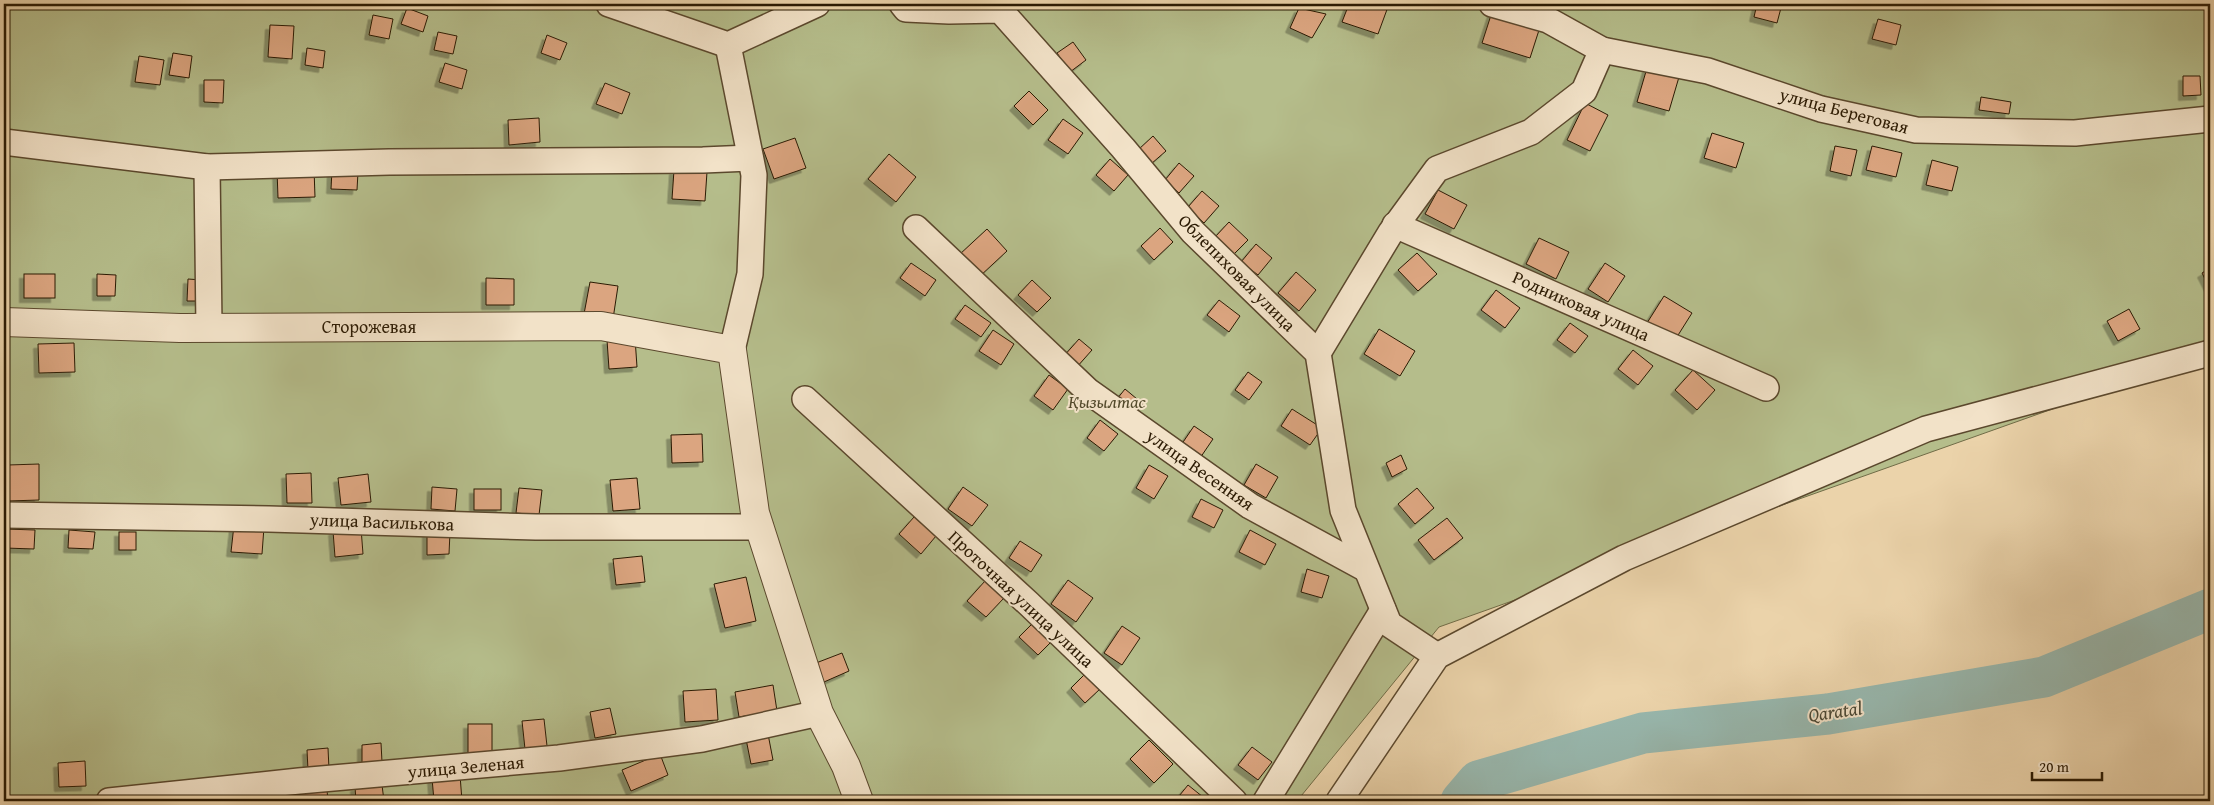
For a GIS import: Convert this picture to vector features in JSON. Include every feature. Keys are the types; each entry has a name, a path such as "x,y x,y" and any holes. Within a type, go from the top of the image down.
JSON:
{"street":[{"path":"609,4 728,45 817,4"},
{"name":"Облепиховая улица","path":"902,4 906,9 949,11 1003,7 1193,232 1318,353"},
{"name":"улица Береговая","path":"1492,4 1548,20 1602,50 1708,71 1821,109 1916,130 2075,133 2210,119"},
{"path":"728,45 754,175 750,274 732,350 755,513 819,713 846,766 859,801"},
{"path":"1437,656 1389,624 1366,569 1343,510 1318,353 1396,225 1437,169 1531,132 1584,91 1602,50"},
{"path":"4,142 207,167 389,162 750,158"},
{"path":"207,167 209,328"},
{"name":"Родниковая улица","path":"1396,225 1766,388"},
{"name":"улица Весенняя","path":"916,228 1088,391 1250,506 1366,569"},
{"name":"Сторожевая","path":"4,322 209,328 601,326 732,350"},
{"path":"1339,801 1437,656 1624,558 1926,429 2210,353"},
{"name":"Проточная улица улица","path":"805,399 1029,604 1234,801"},
{"name":"улица Василькова","path":"4,515 269,519 536,527 760,526"},
{"path":"1266,801 1383,610"},
{"name":"улица Зеленая","path":"109,801 299,781 559,758 702,739 819,713"}],"green space":[{"name":"Қызылтас","path":"4,4 2210,4 2210,353 1439,627 1297,801 4,801"}],"building":[{"path":"1349,4 1389,4 1378,34 1342,22"},
{"path":"1757,4 1782,4 1777,23 1754,17"},
{"path":"407,8 428,16 423,32 401,24"},
{"path":"1299,8 1326,14 1312,38 1290,28"},
{"path":"1492,12 1540,27 1530,58 1482,43"},
{"path":"373,15 393,19 389,39 369,35"},
{"path":"1878,19 1901,25 1896,45 1872,39"},
{"path":"270,25 294,26 292,59 268,57"},
{"path":"438,32 457,36 453,54 434,50"},
{"path":"547,35 567,43 560,60 541,53"},
{"path":"1073,42 1086,60 1070,72 1057,53"},
{"path":"307,48 325,51 323,68 305,65"},
{"path":"173,53 192,56 189,78 169,75"},
{"path":"139,56 164,60 160,85 135,82"},
{"path":"445,63 467,70 462,89 439,82"},
{"path":"1647,68 1679,77 1669,111 1637,102"},
{"path":"2183,76 2200,76 2201,95 2183,96"},
{"path":"204,80 224,80 223,103 204,102"},
{"path":"605,83 630,93 622,114 596,104"},
{"path":"1029,91 1048,110 1033,125 1014,106"},
{"path":"1981,97 2011,102 2009,114 1979,110"},
{"path":"1585,103 1608,115 1590,151 1567,140"},
{"path":"539,118 540,142 509,145 508,120"},
{"path":"1063,119 1083,133 1068,154 1048,140"},
{"path":"1712,133 1744,143 1736,168 1704,158"},
{"path":"1153,136 1166,151 1151,164 1138,150"},
{"path":"795,138 806,168 774,179 763,149"},
{"path":"1835,146 1857,150 1851,176 1830,171"},
{"path":"1872,146 1902,153 1896,177 1866,170"},
{"path":"889,154 916,177 896,202 868,179"},
{"path":"1110,159 1128,175 1114,191 1096,175"},
{"path":"1932,160 1958,167 1952,191 1926,185"},
{"path":"1179,163 1194,176 1179,193 1165,180"},
{"path":"314,169 315,197 278,198 277,170"},
{"path":"332,170 358,172 357,190 331,189"},
{"path":"674,170 707,172 705,201 672,199"},
{"path":"1438,190 1467,205 1454,229 1425,214"},
{"path":"1202,191 1219,206 1204,223 1188,207"},
{"path":"1229,222 1248,240 1234,254 1215,237"},
{"path":"1160,228 1173,242 1154,260 1141,246"},
{"path":"987,229 1007,251 979,277 959,255"},
{"path":"1539,238 1569,252 1556,279 1526,264"},
{"path":"1256,244 1272,258 1258,275 1241,262"},
{"path":"1417,253 1437,274 1418,291 1398,270"},
{"path":"911,263 936,280 925,296 900,278"},
{"path":"1605,263 1625,276 1608,302 1588,289"},
{"path":"2210,268 2210,289 2202,273"},
{"path":"1296,272 1316,290 1299,311 1278,293"},
{"path":"24,274 55,274 55,298 24,298"},
{"path":"97,274 116,275 115,296 97,296"},
{"path":"486,278 514,279 514,305 486,305"},
{"path":"188,279 202,280 201,301 187,301"},
{"path":"1032,280 1051,298 1037,312 1018,295"},
{"path":"590,282 618,286 613,319 584,314"},
{"path":"1496,290 1520,308 1505,328 1481,310"},
{"path":"1664,296 1692,313 1675,340 1647,323"},
{"path":"1219,300 1240,316 1229,332 1207,315"},
{"path":"965,305 991,323 981,337 955,319"},
{"path":"2129,309 2140,329 2118,341 2107,321"},
{"path":"1570,323 1588,336 1575,353 1557,340"},
{"path":"1379,329 1415,351 1400,376 1364,354"},
{"path":"993,330 1014,344 1001,365 979,351"},
{"path":"635,338 637,367 609,369 607,340"},
{"path":"1079,339 1092,350 1076,368 1063,357"},
{"path":"74,343 75,372 39,373 38,344"},
{"path":"1633,350 1653,366 1638,385 1618,369"},
{"path":"1693,370 1715,390 1697,410 1675,390"},
{"path":"1248,372 1262,382 1249,400 1235,390"},
{"path":"1049,375 1068,389 1053,410 1034,396"},
{"path":"1125,389 1143,404 1131,418 1113,404"},
{"path":"1292,409 1322,428 1310,445 1281,426"},
{"path":"1100,420 1118,434 1104,451 1087,438"},
{"path":"1194,426 1213,439 1196,464 1177,451"},
{"path":"702,434 703,462 672,463 671,435"},
{"path":"1401,455 1407,469 1392,477 1386,463"},
{"path":"39,464 39,500 8,501 8,465"},
{"path":"1256,464 1278,477 1266,498 1244,485"},
{"path":"1149,465 1168,476 1154,499 1136,488"},
{"path":"311,473 312,503 287,503 286,474"},
{"path":"368,474 371,502 341,505 338,478"},
{"path":"637,478 640,509 613,511 610,480"},
{"path":"432,487 457,489 455,511 431,509"},
{"path":"963,487 988,505 972,526 948,509"},
{"path":"519,488 542,490 539,515 516,513"},
{"path":"1417,488 1434,508 1415,524 1398,504"},
{"path":"474,489 501,489 501,510 474,510"},
{"path":"1201,499 1223,510 1214,528 1192,517"},
{"path":"914,517 936,536 921,554 899,534"},
{"path":"1447,518 1463,538 1434,560 1418,540"},
{"path":"234,525 264,527 262,554 231,552"},
{"path":"361,528 363,554 335,557 333,531"},
{"path":"6,529 35,530 34,549 5,548"},
{"path":"69,530 95,532 93,549 68,548"},
{"path":"1250,530 1276,544 1265,565 1239,552"},
{"path":"119,532 136,532 136,550 119,550"},
{"path":"427,532 450,532 449,554 427,555"},
{"path":"1020,541 1042,555 1031,572 1009,558"},
{"path":"642,556 645,582 616,585 613,559"},
{"path":"1307,569 1329,576 1322,598 1301,592"},
{"path":"746,577 756,621 725,628 714,584"},
{"path":"1068,580 1093,598 1076,622 1051,604"},
{"path":"985,581 1004,598 986,617 967,601"},
{"path":"1035,621 1054,639 1038,655 1019,637"},
{"path":"1122,626 1140,638 1122,665 1104,653"},
{"path":"842,653 849,671 824,682 816,663"},
{"path":"1085,674 1100,689 1085,703 1071,688"},
{"path":"773,685 777,711 739,717 735,692"},
{"path":"716,689 718,720 685,722 683,691"},
{"path":"610,708 616,734 595,738 590,712"},
{"path":"544,719 547,746 525,749 522,721"},
{"path":"468,724 492,724 492,754 468,754"},
{"path":"768,734 773,760 751,764 746,739"},
{"path":"1149,740 1173,764 1154,783 1130,759"},
{"path":"381,743 382,762 362,763 362,745"},
{"path":"1252,747 1272,762 1258,780 1238,765"},
{"path":"328,748 329,769 308,770 307,750"},
{"path":"660,754 668,775 631,791 622,770"},
{"path":"85,761 86,786 59,787 58,763"},
{"path":"460,775 462,801 434,801 432,778"},
{"path":"382,785 384,801 356,801 355,787"},
{"path":"1188,785 1208,801 1175,801"},
{"path":"327,790 328,801 290,801 290,794"}],"waterway":[{"name":"Qaratal","path":"1461,801 1478,781 1643,733 1828,714 2044,677 2210,609"}]}
